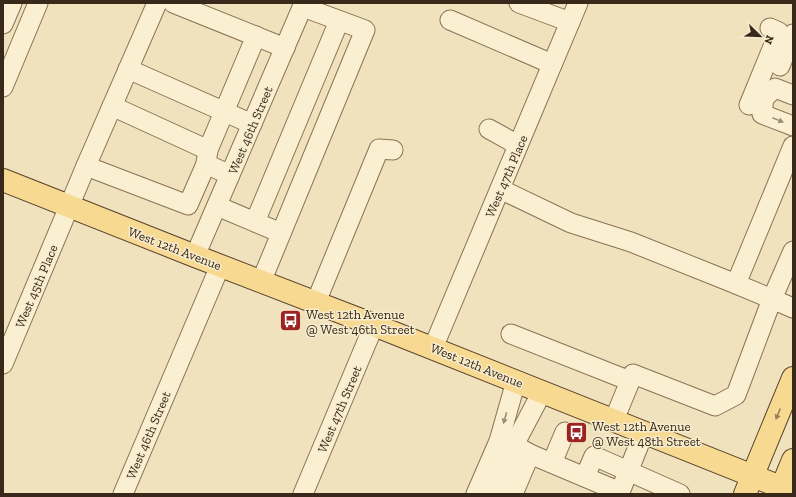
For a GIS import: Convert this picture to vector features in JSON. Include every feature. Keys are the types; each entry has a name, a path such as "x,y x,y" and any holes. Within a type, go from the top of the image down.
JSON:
{"main road":[{"name":"West 12th Avenue","path":"3,180 644,432 749,485 785,491"},
{"path":"749,485 793,378"},
{"path":"785,491 793,460"}],"street":[{"path":"3,24 12,3"},
{"path":"3,87 38,3"},
{"name":"West 45th Place","path":"3,364 86,166 157,3"},
{"path":"173,3 285,48"},
{"path":"519,3 570,22"},
{"name":"West 47th Place","path":"433,348 578,3"},
{"path":"261,282 365,30 339,21 303,5"},
{"name":"West 46th Street","path":"195,256 303,5"},
{"path":"450,20 552,64"},
{"path":"255,222 339,21"},
{"path":"749,105 779,32 770,28"},
{"path":"780,66 793,34"},
{"path":"86,166 188,205 224,112 256,36"},
{"path":"128,69 252,124"},
{"path":"793,96 774,88 764,98 762,114 793,126"},
{"path":"112,106 207,157 230,175"},
{"path":"489,129 518,145"},
{"path":"736,284 793,146"},
{"path":"316,302 379,149 392,150"},
{"path":"500,189 571,223 631,242 793,308"},
{"path":"216,206 281,233"},
{"path":"614,420 633,374 715,406 736,395 772,299 793,251"},
{"name":"West 46th Street","path":"123,494 220,266"},
{"name":"West 47th Street","path":"303,494 374,325"},
{"path":"511,334 630,381"},
{"path":"476,494 499,441 516,381"},
{"path":"496,494 509,464 514,445 542,392"},
{"path":"552,464 565,432"},
{"path":"514,445 530,454 619,493 644,432"},
{"path":"513,494 530,454"},
{"path":"585,477 594,456 680,494"}],"place":[{"name":"West 12th Avenue @ West 46th Street","path":"290,321"},
{"name":"West 12th Avenue @ West 48th Street","path":"576,433"}]}
